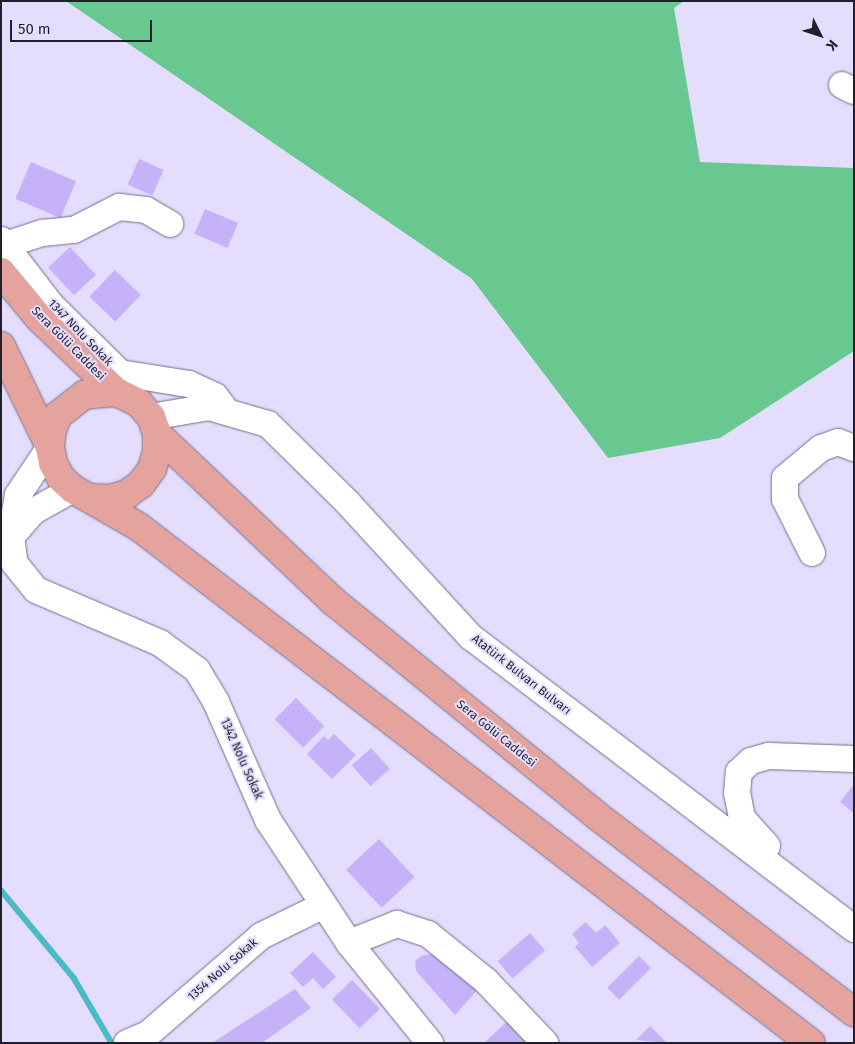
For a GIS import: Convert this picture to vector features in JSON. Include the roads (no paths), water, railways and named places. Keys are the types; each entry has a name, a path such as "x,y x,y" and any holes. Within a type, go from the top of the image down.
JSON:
{"main road":[{"name":"Sera Gölü Caddesi","path":"1,272 40,319 116,392 139,403 154,426 333,601 596,815 854,1012"},
{"path":"1,346 50,447 61,478 82,494 139,526 298,646 811,1043"},
{"name":"Sera Gölü Caddesi","path":"50,447 58,415 70,403 84,395 100,391 116,392"},
{"path":"82,494 110,499 127,494 142,484 152,469 158,452 154,426"}],"street":[{"name":"1347 Nolu Sokak","path":"170,224 146,210 119,207 74,230 43,233 3,243 52,305 120,373 189,384 215,396 227,412"},
{"name":"Atatürk Bulvarı Bulvarı","path":"154,426 209,407 268,424 348,503 472,638 854,929"},
{"path":"812,553 785,499 785,478 820,448 838,442 854,448"},
{"name":"1342 Nolu Sokak","path":"50,447 18,495 11,537 15,564 36,590 160,643 197,670 216,702 268,820 349,943 430,1043"},
{"path":"11,537 34,511 82,494"},
{"path":"854,759 769,756 760,758 751,761 739,772 737,792 742,818 766,845 854,912"},
{"name":"1354 Nolu Sokak","path":"131,1041 148,1034 261,936 324,905"},
{"path":"349,943 397,924 428,934 486,981 545,1043"}],"waterway":[{"path":"1,890 74,978 112,1043"}]}
